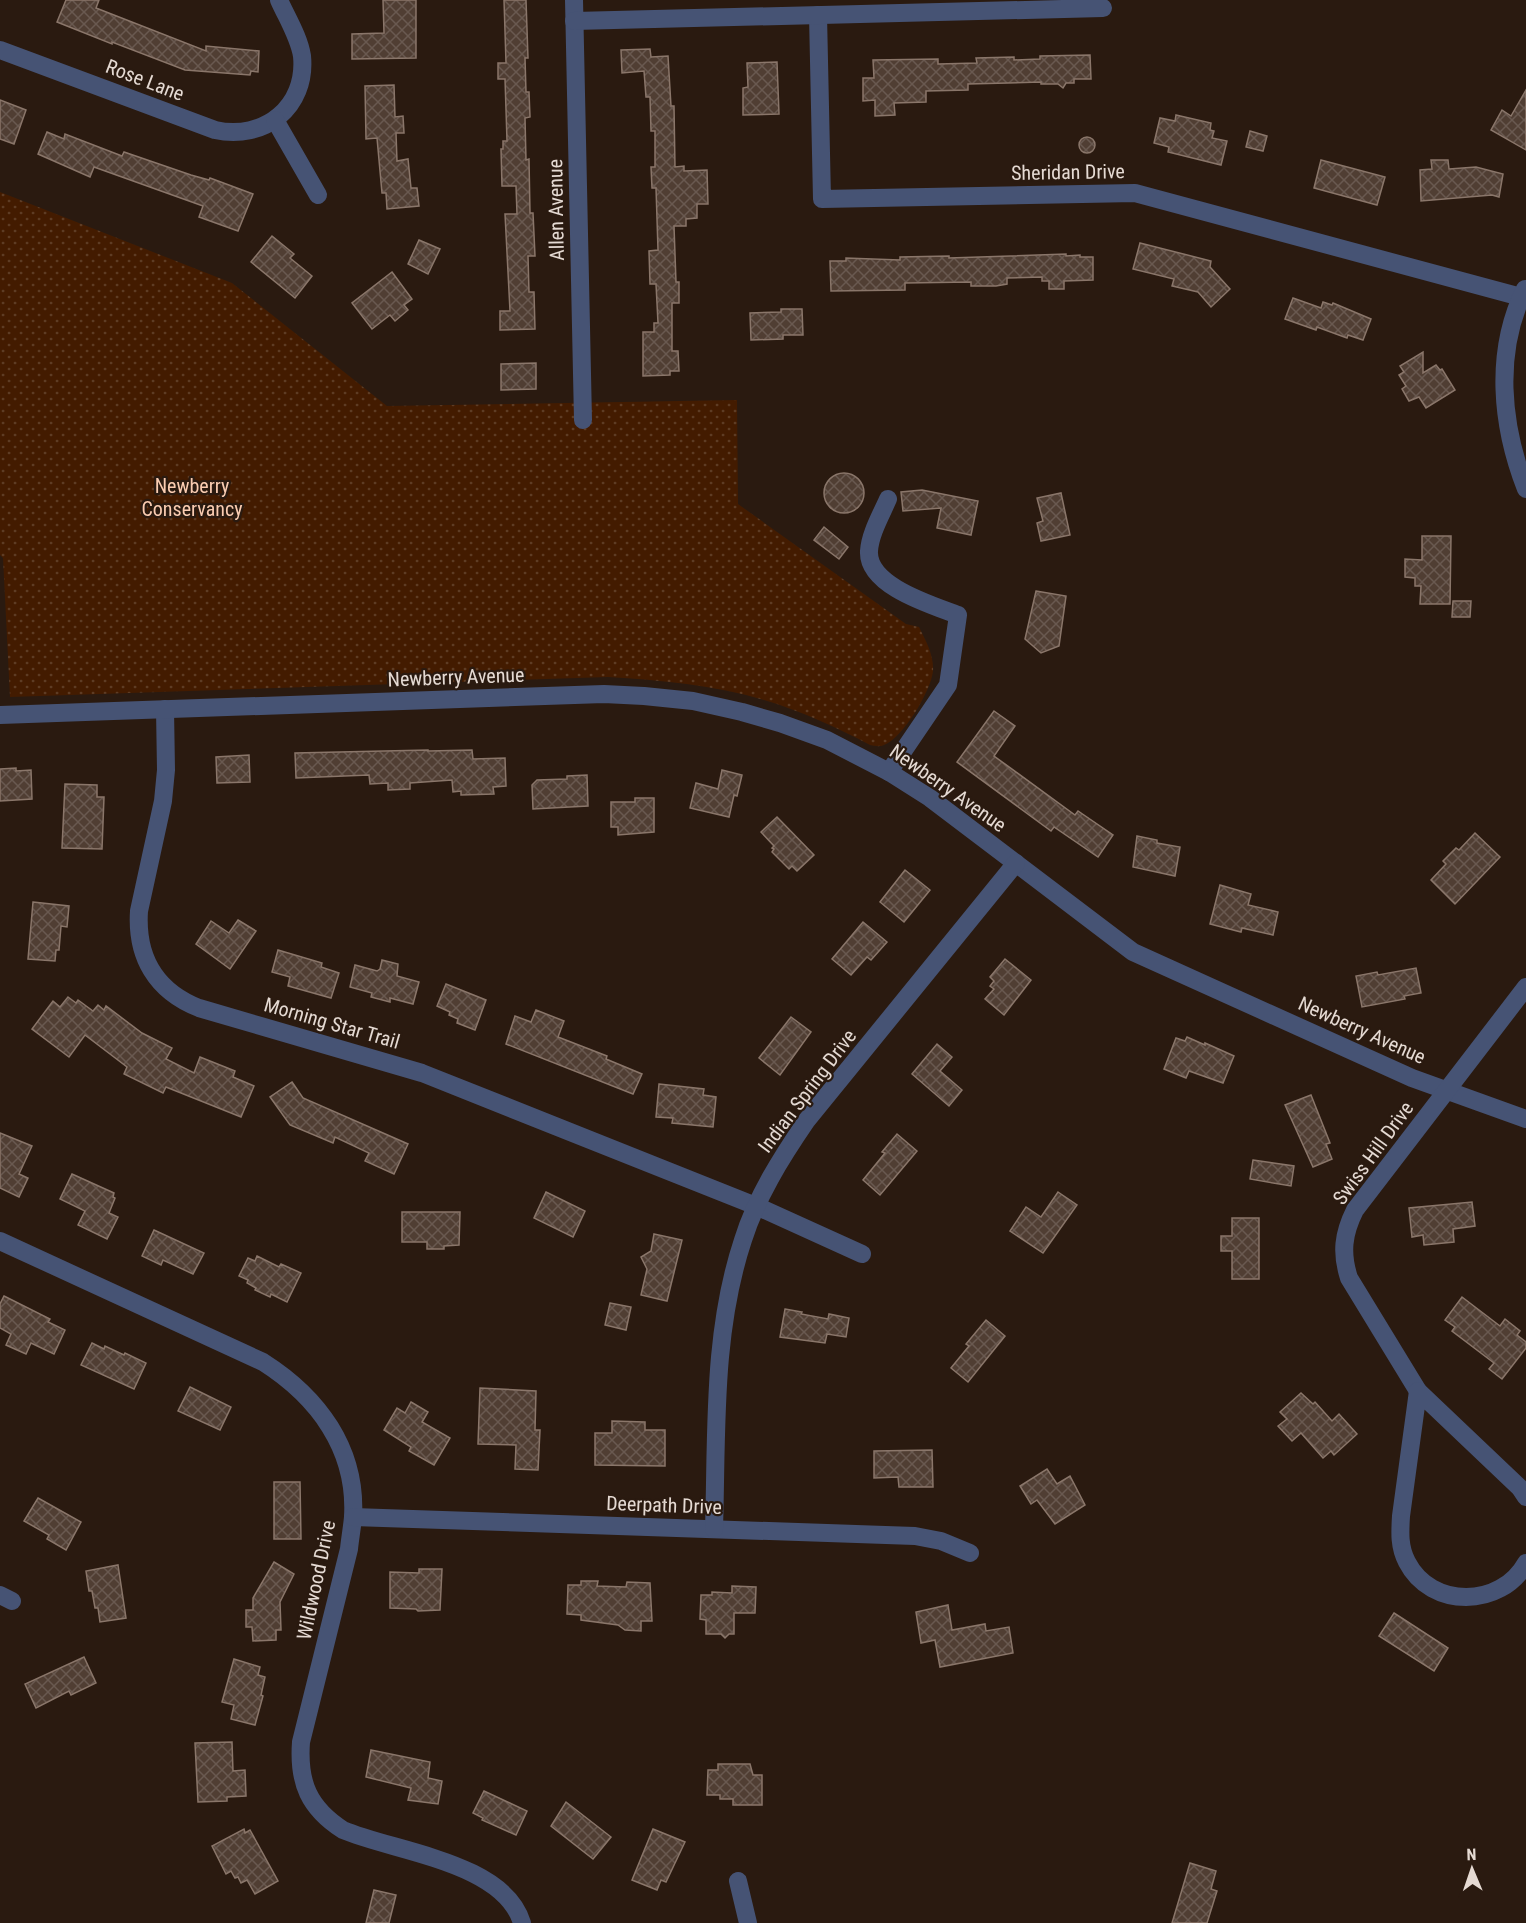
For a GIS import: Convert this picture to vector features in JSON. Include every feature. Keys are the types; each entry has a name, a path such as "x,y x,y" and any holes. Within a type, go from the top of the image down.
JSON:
{"street":[{"path":"279,0 302,54 302,71 299,86 291,104 275,120 318,195"},
{"name":"Allen Avenue","path":"574,0 583,420"},
{"path":"574,21 1103,8"},
{"name":"Sheridan Drive","path":"818,15 822,199 1135,193 1523,292"},
{"name":"Rose Lane","path":"0,50 216,130 242,133 256,130 275,120"},
{"path":"1523,292 1509,338 1504,371 1504,401 1508,434 1526,489"},
{"path":"888,499 868,553 873,569 883,580 908,595 958,615 948,685 889,772"},
{"name":"Newberry Avenue","path":"0,715 604,694 693,701 742,712 826,740 889,772 930,798 1133,952 1412,1078 1526,1119"},
{"name":"Morning Star Trail","path":"165,709 166,770 163,801 139,911 138,928 141,947 147,963 157,978 172,993 199,1008 422,1073 756,1206 862,1254"},
{"name":"Indian Spring Drive","path":"714,1529 722,1327 730,1282 756,1206 782,1157 807,1120 1017,864"},
{"name":"Swiss Hill Drive","path":"1526,987 1355,1210 1347,1227 1343,1245 1344,1263 1354,1288 1418,1391 1520,1488 1526,1497"},
{"name":"Wildwood Drive","path":"0,1241 263,1362 304,1392 331,1428 343,1454 350,1480 353,1518 349,1550 302,1743 300,1762 305,1788 321,1813 343,1830 465,1868 499,1888 520,1916 522,1923"},
{"path":"1418,1391 1399,1535 1407,1562 1428,1586 1446,1595 1464,1598 1478,1597 1503,1588 1514,1580 1526,1563"},
{"name":"Deerpath Drive","path":"353,1518 915,1536 941,1541 970,1552"},
{"path":"738,1881 748,1923"}],"green space":[{"name":"Newberry Conservancy","path":"0,192 232,283 387,406 737,400 738,504 906,624 919,627 929,648 933,665 931,680 922,701 899,733 891,741 879,746 870,745 791,709 726,690 608,677 10,697 3,558 0,555"}],"building":[{"path":"66,0 99,0 96,8 206,51 206,46 259,51 258,72 251,71 250,75 185,70 112,42 112,44 57,22"},
{"path":"383,0 416,0 416,58 352,59 352,34 384,33"},
{"path":"504,0 526,0 528,58 525,58 526,92 529,92 530,117 525,118 526,160 529,159 530,213 533,213 535,256 528,256 529,292 534,292 535,329 500,330 500,311 510,311 505,214 517,214 516,186 502,186 501,149 503,149 503,141 507,141 505,79 498,79 498,63 506,63"},
{"path":"650,49 651,57 668,56 671,106 674,106 675,167 684,166 684,171 707,170 708,204 697,204 697,218 686,219 686,226 674,226 679,303 672,303 672,351 678,351 679,371 670,371 670,375 643,376 643,332 654,332 654,323 658,323 656,284 650,284 649,251 658,250 656,188 652,188 651,167 655,167 655,131 651,131 650,97 646,97 644,71 622,73 621,50"},
{"path":"1090,55 1091,79 1074,79 1074,83 1066,83 1063,88 1058,84 1041,84 1041,82 968,84 968,90 926,91 926,102 894,103 895,115 875,116 875,100 863,101 863,78 874,78 873,60 938,59 938,64 977,63 976,58 1014,57 1014,60 1040,59 1040,56"},
{"path":"777,62 779,114 743,115 743,88 748,87 747,63"},
{"path":"394,85 395,117 403,116 404,133 396,133 397,161 408,159 411,188 417,188 419,206 387,209 386,193 382,193 377,138 366,139 365,86"},
{"path":"1526,90 1526,150 1491,130 1502,110 1511,116"},
{"path":"0,100 26,110 14,144 0,139"},
{"path":"1176,115 1211,123 1210,130 1214,131 1212,138 1227,141 1221,165 1168,152 1169,147 1154,143 1160,118 1175,121"},
{"path":"1250,131 1267,136 1263,151 1246,147"},
{"path":"47,132 64,139 65,134 122,156 124,152 191,175 209,180 210,178 253,194 238,231 199,217 203,206 94,167 90,177 38,154"},
{"path":"1087,137 1093,139 1095,145 1093,151 1087,153 1081,151 1079,145 1081,139"},
{"path":"1321,160 1385,177 1377,205 1314,188"},
{"path":"1431,160 1448,160 1449,169 1476,167 1503,174 1499,197 1492,195 1421,201 1420,170 1432,169"},
{"path":"272,236 294,254 290,258 312,276 295,298 251,262"},
{"path":"419,240 440,249 428,274 408,264"},
{"path":"1140,243 1211,261 1210,267 1230,289 1211,307 1198,292 1172,286 1174,279 1133,269"},
{"path":"1066,254 1066,256 1093,257 1093,280 1064,281 1064,289 1049,289 1049,281 1042,281 1042,277 1007,278 1007,284 996,286 971,286 971,282 905,283 905,290 831,291 830,261 846,261 846,258 900,260 900,257 949,256 949,258"},
{"path":"392,272 412,299 404,305 408,310 395,321 390,315 372,329 352,303"},
{"path":"1293,298 1321,308 1323,302 1332,305 1333,303 1371,319 1363,340 1348,335 1347,338 1317,327 1316,330 1285,319"},
{"path":"781,309 802,309 803,335 783,335 783,339 751,340 750,313 781,312"},
{"path":"1423,352 1423,373 1436,365 1440,370 1442,369 1455,390 1426,408 1419,397 1409,401 1402,389 1406,386 1399,375 1404,372 1400,366"},
{"path":"536,363 536,389 501,390 501,364"},
{"path":"844,473 858,479 864,493 858,507 844,513 830,507 824,493 830,479"},
{"path":"922,490 978,501 971,535 937,528 941,508 903,511 901,492"},
{"path":"1061,493 1070,535 1041,541 1037,523 1043,521 1037,498"},
{"path":"824,527 848,547 839,559 814,540"},
{"path":"1422,536 1451,536 1450,604 1420,604 1421,586 1415,586 1415,578 1405,577 1405,559 1422,560"},
{"path":"1036,591 1066,596 1059,646 1041,653 1025,639"},
{"path":"1453,601 1471,601 1470,617 1452,617"},
{"path":"994,711 1015,726 994,756 1075,815 1078,811 1113,835 1098,857 1054,827 1051,831 957,762"},
{"path":"472,750 473,759 505,758 506,786 493,787 494,794 461,795 461,791 453,792 452,780 410,783 410,789 388,790 388,783 370,784 369,775 296,778 295,753"},
{"path":"249,755 250,782 217,783 216,757"},
{"path":"16,768 16,771 31,770 32,799 0,801 0,769"},
{"path":"722,770 742,775 729,817 690,808 696,783 718,789"},
{"path":"587,775 588,806 533,809 532,785 537,780 567,779 567,776"},
{"path":"65,784 97,785 97,797 104,797 102,849 62,848"},
{"path":"635,798 654,798 654,832 618,835 618,827 611,827 611,802 635,802"},
{"path":"777,817 814,855 797,871 792,866 789,869 772,852 774,846 761,832"},
{"path":"1475,833 1500,857 1455,904 1431,880 1446,864 1443,861 1456,848 1459,850"},
{"path":"1137,836 1157,840 1157,843 1180,847 1175,876 1133,867"},
{"path":"905,870 930,890 904,922 880,902"},
{"path":"1220,885 1251,894 1248,905 1278,912 1273,935 1242,928 1241,932 1210,924"},
{"path":"33,902 69,906 67,927 61,926 59,950 56,950 55,961 28,959"},
{"path":"238,920 256,931 230,969 196,944 211,921 229,933"},
{"path":"863,922 887,942 871,960 867,957 851,975 832,959"},
{"path":"278,950 322,963 321,967 339,973 331,998 288,986 290,977 272,972"},
{"path":"1005,959 1031,980 1004,1015 985,999 994,989 990,986 994,981 990,977"},
{"path":"382,960 398,964 397,976 419,982 413,1004 390,998 390,1002 371,997 372,993 350,987 355,965 377,971 380,969"},
{"path":"1416,968 1421,993 1404,996 1405,999 1362,1007 1356,976 1377,972 1378,975"},
{"path":"446,984 486,1000 475,1030 457,1023 458,1019 449,1015 450,1012 437,1006"},
{"path":"68,997 76,1003 78,1000 93,1011 98,1005 104,1010 106,1006 142,1033 172,1048 166,1059 194,1073 200,1057 235,1071 233,1077 254,1086 241,1117 166,1087 163,1093 124,1074 127,1067 85,1035 69,1057 32,1029 53,1001 60,1007"},
{"path":"536,1010 564,1021 558,1037 607,1056 606,1059 642,1074 633,1094 506,1044 515,1016 531,1022"},
{"path":"791,1017 811,1032 780,1075 759,1058"},
{"path":"1187,1037 1234,1056 1223,1083 1189,1071 1186,1078 1164,1069 1176,1038 1185,1041"},
{"path":"937,1044 952,1057 940,1071 962,1090 949,1106 912,1074"},
{"path":"292,1082 303,1098 408,1144 394,1174 365,1161 369,1153 335,1137 333,1143 290,1125 270,1097"},
{"path":"659,1084 704,1089 703,1095 716,1097 713,1127 672,1123 673,1118 656,1117"},
{"path":"1311,1095 1330,1143 1326,1144 1332,1159 1313,1167 1285,1105"},
{"path":"0,1133 32,1146 19,1174 28,1178 19,1197 0,1188"},
{"path":"897,1134 917,1151 880,1195 863,1180"},
{"path":"1253,1160 1294,1166 1291,1186 1250,1179"},
{"path":"72,1174 114,1193 115,1198 109,1213 118,1217 107,1239 78,1225 85,1211 60,1199"},
{"path":"546,1192 585,1211 573,1237 534,1218"},
{"path":"1058,1192 1077,1205 1043,1253 1010,1231 1026,1207 1041,1217"},
{"path":"1472,1202 1475,1226 1453,1229 1454,1242 1424,1245 1423,1235 1412,1237 1409,1208"},
{"path":"402,1212 460,1212 459,1245 444,1246 444,1249 427,1249 427,1242 402,1242"},
{"path":"1232,1218 1259,1218 1259,1279 1232,1279 1232,1251 1221,1251 1221,1236 1232,1236"},
{"path":"154,1230 204,1253 193,1274 163,1260 161,1265 142,1256"},
{"path":"654,1234 682,1240 667,1301 641,1295 647,1269 641,1257 651,1251"},
{"path":"257,1256 279,1267 281,1264 301,1273 287,1302 271,1294 270,1297 255,1290 256,1288 247,1283 248,1280 239,1276 248,1258 255,1261"},
{"path":"4,1296 50,1319 48,1322 65,1330 54,1354 31,1343 26,1354 6,1345 11,1334 0,1328 0,1304"},
{"path":"1462,1297 1500,1326 1505,1319 1520,1331 1517,1335 1526,1342 1526,1348 1502,1379 1489,1369 1494,1363 1452,1331 1455,1327 1445,1320"},
{"path":"610,1303 631,1307 626,1330 605,1325"},
{"path":"785,1309 828,1319 829,1314 849,1318 846,1337 827,1334 825,1343 780,1337"},
{"path":"986,1320 1005,1336 968,1382 951,1368 969,1346 966,1344"},
{"path":"92,1343 104,1349 105,1346 124,1355 125,1353 146,1363 134,1389 81,1365"},
{"path":"190,1387 231,1407 220,1430 178,1411"},
{"path":"480,1388 536,1391 535,1430 540,1430 538,1470 515,1469 516,1445 478,1444"},
{"path":"1301,1393 1313,1404 1315,1402 1332,1421 1339,1414 1357,1434 1334,1455 1331,1451 1323,1458 1301,1433 1292,1441 1278,1426 1287,1419 1280,1412"},
{"path":"411,1402 428,1412 422,1422 450,1438 434,1465 409,1451 411,1447 384,1430 397,1408 405,1413"},
{"path":"612,1421 645,1422 645,1430 665,1430 665,1466 595,1465 595,1433 612,1433"},
{"path":"932,1450 933,1487 899,1487 898,1477 874,1478 874,1451"},
{"path":"1047,1469 1057,1484 1070,1476 1085,1505 1055,1524 1037,1500 1031,1504 1020,1486"},
{"path":"274,1482 300,1482 301,1539 274,1539"},
{"path":"38,1498 81,1522 66,1550 47,1539 49,1535 24,1521"},
{"path":"274,1562 294,1574 280,1602 281,1630 276,1630 276,1640 253,1641 252,1627 246,1627 246,1610 253,1610 253,1598"},
{"path":"118,1565 126,1618 100,1622 92,1591 89,1591 86,1571"},
{"path":"419,1569 442,1569 440,1610 418,1611 390,1608 390,1572 419,1573"},
{"path":"581,1581 598,1581 597,1586 626,1587 627,1582 650,1583 652,1621 641,1621 641,1631 625,1630 618,1625 581,1620 581,1615 567,1614 568,1585 581,1585"},
{"path":"732,1586 756,1587 755,1613 734,1613 734,1634 729,1634 725,1638 721,1634 706,1634 706,1620 700,1619 701,1595 712,1595 712,1592 732,1593"},
{"path":"948,1605 952,1630 985,1624 986,1631 1009,1627 1013,1653 940,1667 935,1640 921,1643 916,1612"},
{"path":"1394,1613 1448,1648 1434,1671 1379,1636"},
{"path":"84,1657 96,1683 71,1695 69,1691 36,1708 25,1684"},
{"path":"234,1659 260,1667 258,1675 265,1677 261,1695 263,1696 255,1725 231,1719 234,1705 222,1702"},
{"path":"232,1742 233,1771 245,1770 246,1796 227,1797 227,1801 198,1802 195,1743"},
{"path":"371,1750 430,1762 428,1778 442,1781 438,1804 408,1800 411,1788 366,1777"},
{"path":"718,1764 750,1764 753,1775 762,1775 762,1805 733,1805 733,1799 720,1799 720,1795 707,1795 708,1770 718,1770"},
{"path":"484,1791 527,1811 516,1835 482,1820 483,1818 473,1813"},
{"path":"566,1802 611,1837 593,1859 551,1826"},
{"path":"244,1829 245,1833 250,1830 278,1881 255,1894 247,1880 241,1883 231,1871 226,1874 212,1846"},
{"path":"653,1829 685,1842 666,1882 661,1880 657,1890 632,1880"},
{"path":"1190,1863 1216,1871 1211,1889 1217,1891 1207,1923 1172,1923"},
{"path":"374,1890 396,1895 389,1923 366,1923"}]}
